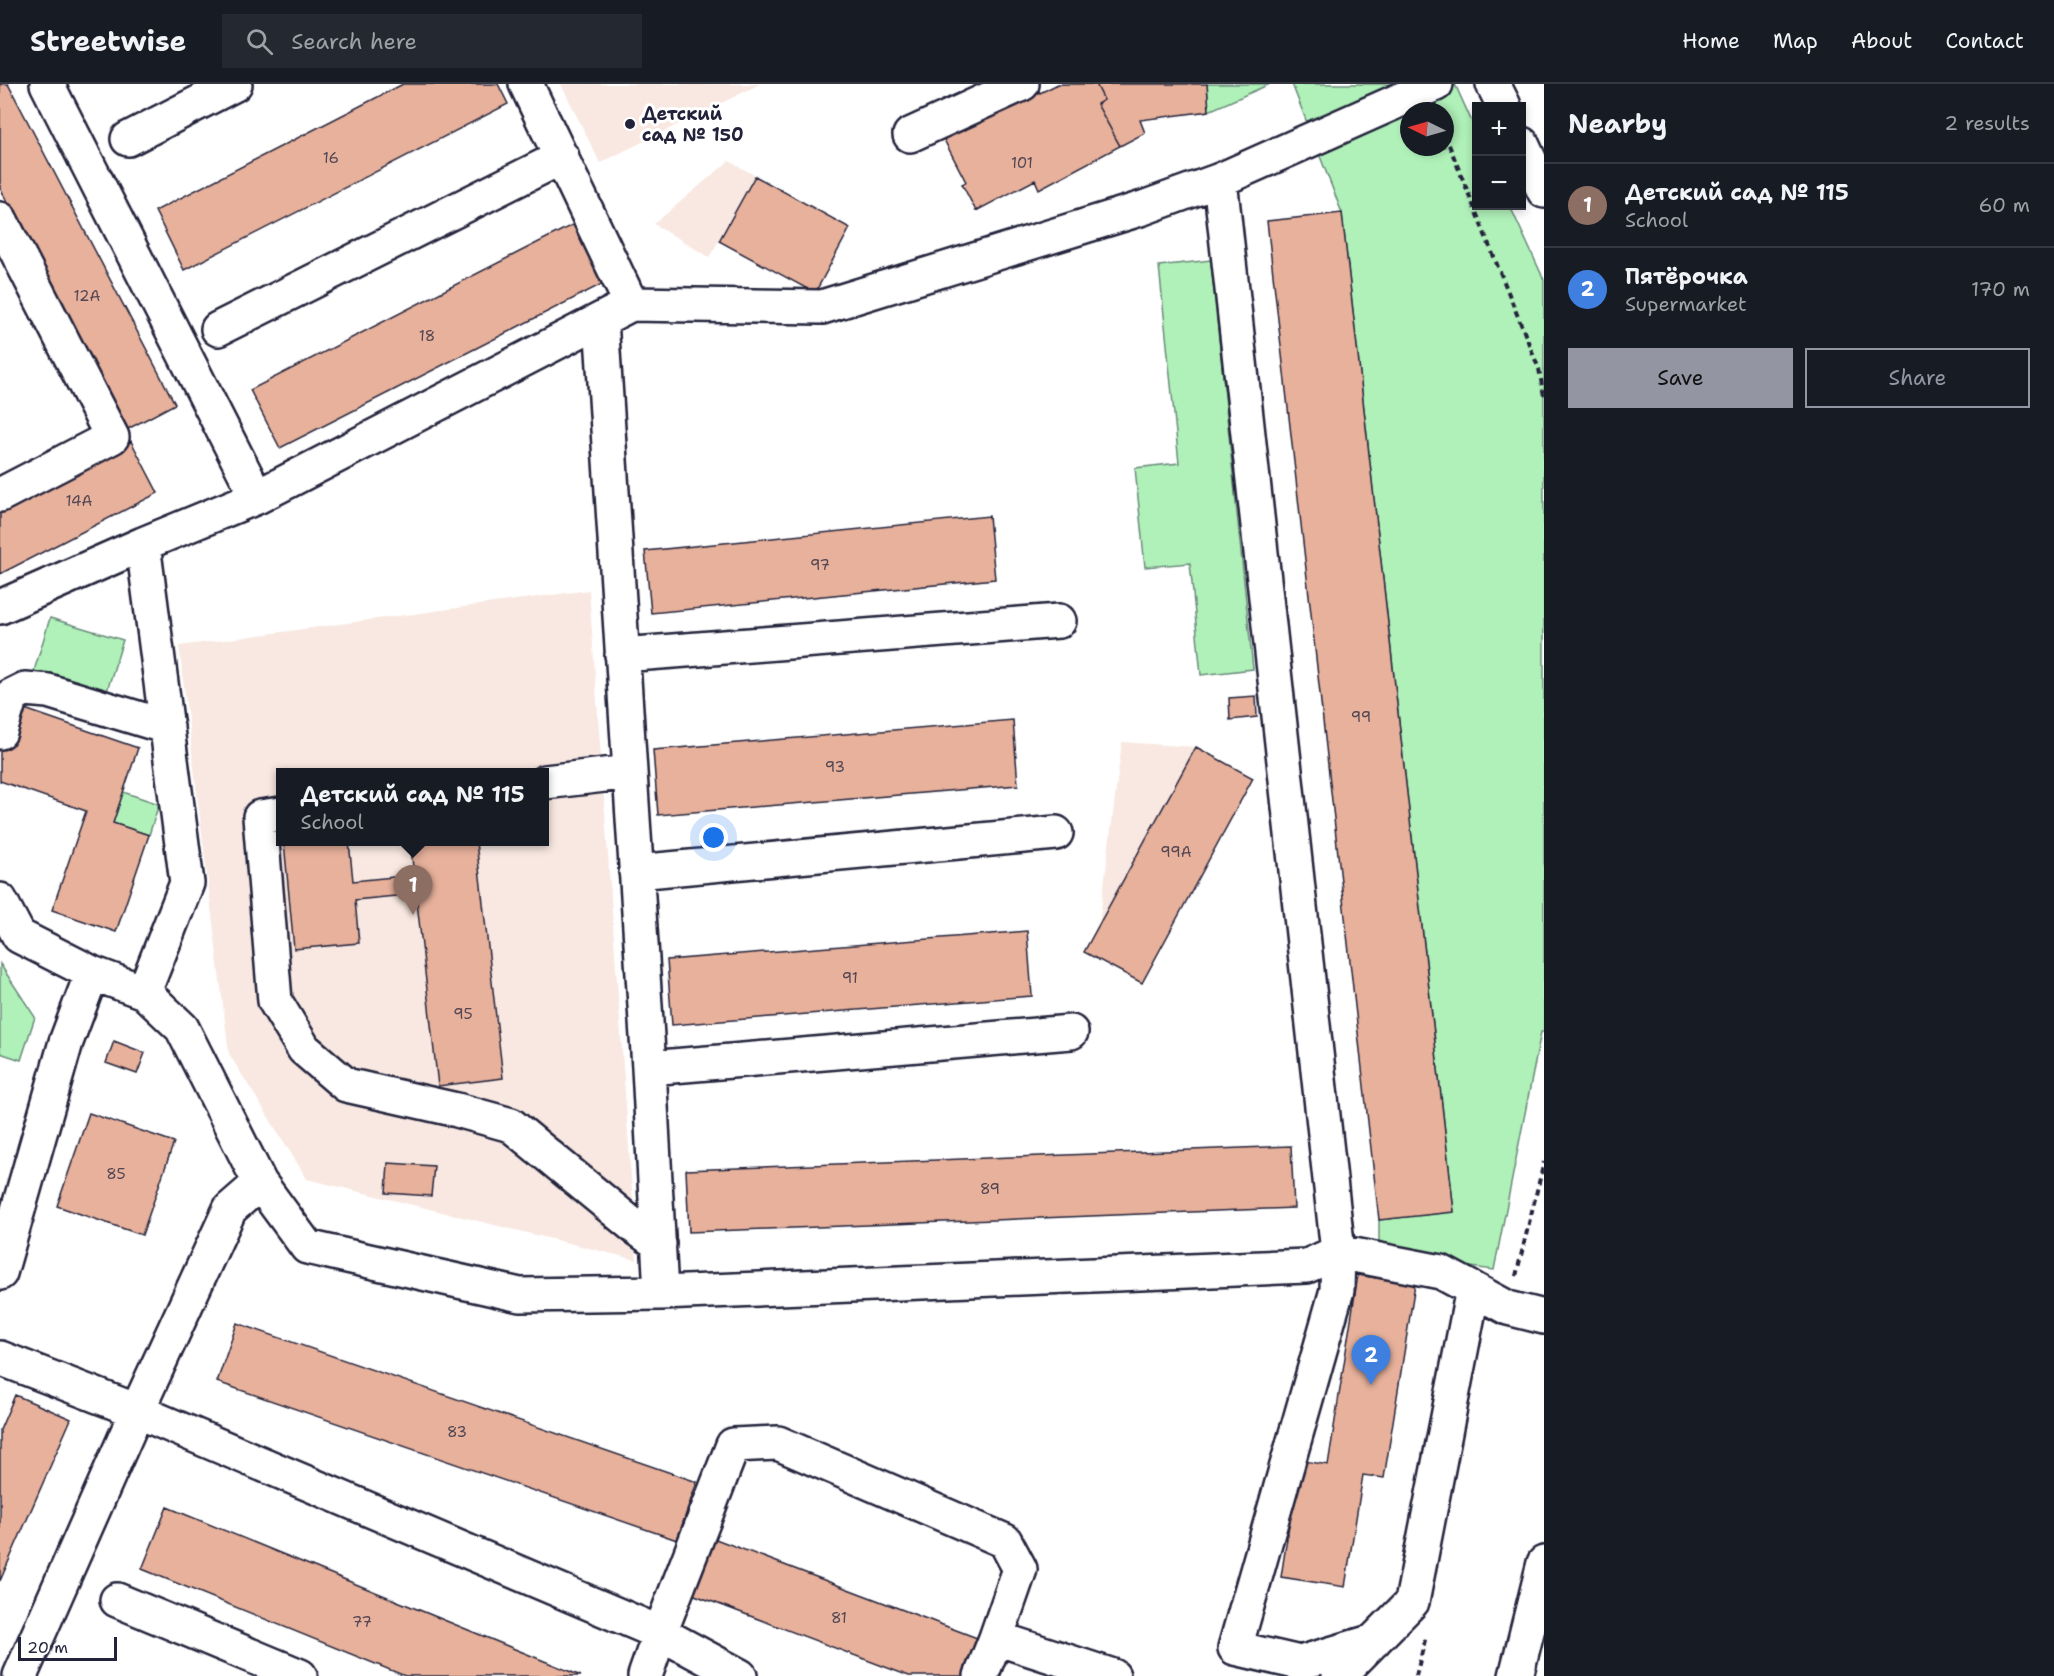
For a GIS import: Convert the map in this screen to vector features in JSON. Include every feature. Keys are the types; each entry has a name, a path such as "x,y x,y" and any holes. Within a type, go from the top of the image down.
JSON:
{"street":[{"path":"47,84 256,497"},
{"path":"128,139 235,84"},
{"path":"526,84 631,304"},
{"path":"910,135 1022,84"},
{"path":"0,607 256,497 631,304 822,307 1143,208 1220,180 1436,84"},
{"path":"1493,84 1502,102"},
{"path":"1526,154 1544,191"},
{"path":"218,329 562,157"},
{"path":"1220,180 1338,1252 1338,1290 1235,1648 1300,1663 1374,1641"},
{"path":"0,219 112,437 0,495"},
{"path":"601,320 649,1068 661,1293"},
{"path":"143,544 187,883 144,992"},
{"path":"622,655 1059,621"},
{"path":"0,732 11,696 25,690 48,691 166,727"},
{"path":"549,782 630,772"},
{"path":"276,815 260,817 274,1001 304,1049 346,1085 457,1110 511,1125 659,1244"},
{"path":"636,872 1056,833"},
{"path":"0,900 19,936 93,973 144,992 182,1028 260,1183 307,1247 520,1295 661,1293 1307,1266 1338,1252 1441,1272 1508,1308 1544,1317"},
{"path":"0,1273 66,1042 93,973"},
{"path":"649,1068 1071,1032"},
{"path":"20,1676 137,1411 230,1209 260,1183"},
{"path":"1339,1676 1412,1602 1473,1290"},
{"path":"0,1358 137,1411 660,1633 740,1676"},
{"path":"645,1676 733,1445 778,1443 1005,1540 1020,1569 981,1676"},
{"path":"1516,1676 1544,1563"},
{"path":"117,1600 300,1676"},
{"path":"996,1638 1113,1676"}],"path":[{"path":"1453,156 1539,369 1544,396"}],"shaded area":[{"name":"Детский сад № 150","path":"561,84 760,84 600,163"},
{"path":"729,161 850,228 815,293 719,241 709,257 654,224"},
{"path":"589,590 637,1260 307,1179 229,1054 179,646"},
{"path":"1122,742 1196,747 1253,778 1142,983 1085,952 1099,925"}],"green space":[{"path":"1207,84 1270,84 1209,111"},
{"path":"1292,84 1455,84 1472,122 1472,210 1512,210 1544,280 1544,1032 1541,1032 1494,1270 1379,1255 1379,1220 1454,1211 1342,213"},
{"path":"1211,260 1253,669 1201,675 1190,563 1145,567 1135,468 1179,463 1159,266"},
{"path":"50,618 123,640 106,694 34,671"},
{"path":"123,792 159,804 149,835 113,823"},
{"path":"0,964 35,1017 21,1060 0,1053"}],"building":[{"path":"0,84 8,84 175,404 126,430 0,188"},
{"path":"403,84 498,84 508,104 184,270 155,211"},
{"path":"1036,84 1040,93 1058,84 1096,84 1104,100 1097,104 1120,146 1039,189 1035,180 976,211 962,184 966,182 941,134"},
{"path":"1096,84 1207,84 1209,111 1140,120 1145,133 1120,146 1097,104 1104,100"},
{"path":"755,176 850,228 815,293 719,241"},
{"path":"1342,213 1454,1212 1379,1220 1267,221"},
{"path":"574,224 604,283 280,448 250,390"},
{"path":"131,441 158,493 0,574 0,509"},
{"path":"989,516 995,579 651,613 645,551"},
{"path":"1256,696 1257,717 1230,720 1229,698"},
{"path":"16,706 138,748 113,823 149,835 116,932 52,910 86,811 0,781 0,752"},
{"path":"1013,720 1018,785 658,815 653,750"},
{"path":"1196,747 1253,778 1142,983 1084,952"},
{"path":"284,846 349,846 353,881 414,875 410,846 476,846 503,1078 438,1086 416,894 355,900 359,943 294,949"},
{"path":"1027,931 1032,996 672,1025 667,960"},
{"path":"114,1041 145,1053 137,1074 106,1063"},
{"path":"89,1113 174,1142 142,1235 57,1206"},
{"path":"1291,1146 1294,1208 689,1232 686,1170"},
{"path":"388,1163 434,1166 431,1196 386,1193"},
{"path":"1358,1275 1415,1284 1384,1478 1363,1475 1345,1587 1281,1577 1299,1460 1328,1465"},
{"path":"237,1323 697,1482 677,1540 217,1382"},
{"path":"15,1395 71,1419 0,1581 0,1430"},
{"path":"167,1507 581,1676 405,1676 142,1569"},
{"path":"713,1538 985,1641 972,1676 909,1676 692,1594"}],"place":[{"name":"Детский сад № 150","path":"630,124"},
{"name":"Детский сад № 115","path":"413,915"},
{"name":"Пятёрочка","path":"1371,1385"}]}
